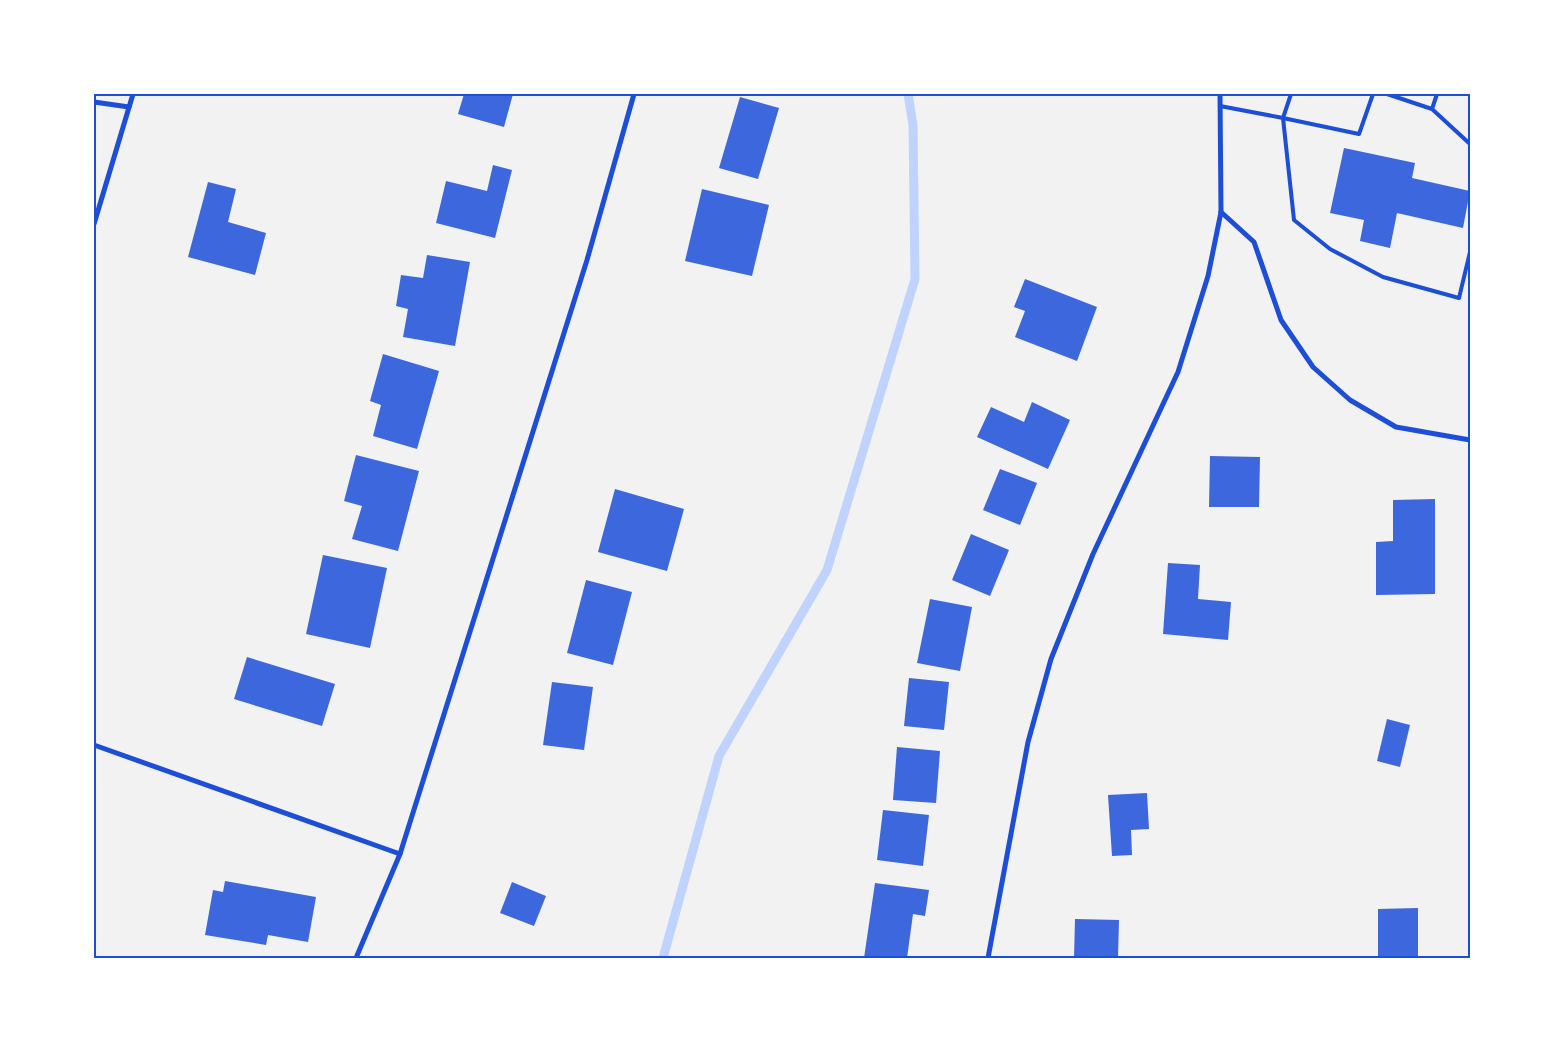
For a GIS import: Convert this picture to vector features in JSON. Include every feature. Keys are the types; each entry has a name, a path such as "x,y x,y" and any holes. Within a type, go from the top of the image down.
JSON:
{"street":[{"path":"94,224 133,94"},
{"path":"356,958 400,854 587,260 634,94"},
{"path":"988,958 1028,742 1052,659 1093,554 1178,372 1208,276 1221,212 1220,94"},
{"path":"94,102 129,107"},
{"path":"1221,212 1254,242 1281,320 1313,367 1350,400 1396,427 1470,440"},
{"path":"94,745 400,854"}],"lane":[{"path":"1291,94 1283,118 1294,220 1330,249 1383,277 1458,298 1470,252"},
{"path":"1220,106 1358,134 1373,94"},
{"path":"1387,94 1432,109 1470,144"},
{"path":"1432,109 1437,94"}],"building":[{"path":"464,94 513,94 504,127 458,114"},
{"path":"740,97 779,108 758,179 719,168"},
{"path":"1344,148 1415,163 1412,178 1470,191 1463,228 1397,213 1390,248 1360,241 1364,220 1330,213"},
{"path":"493,165 512,170 495,238 436,223 446,181 487,191"},
{"path":"208,182 236,189 228,222 266,233 255,275 188,257"},
{"path":"702,189 769,205 752,276 685,261"},
{"path":"427,255 470,262 455,346 403,337 408,309 396,306 401,275 423,278"},
{"path":"1025,279 1097,307 1077,361 1015,337 1025,311 1014,307"},
{"path":"383,354 439,371 417,449 373,436 381,405 370,401"},
{"path":"1032,402 1070,420 1048,469 977,437 991,407 1024,422"},
{"path":"356,455 419,471 398,551 352,539 362,506 344,501"},
{"path":"1210,456 1260,457 1259,507 1209,507"},
{"path":"1000,469 1037,483 1020,525 983,510"},
{"path":"615,489 684,509 667,571 598,552"},
{"path":"1435,499 1435,594 1376,595 1376,542 1393,541 1393,500"},
{"path":"971,534 1009,550 990,596 952,580"},
{"path":"323,555 387,568 370,648 306,634"},
{"path":"1168,563 1200,565 1198,599 1231,602 1228,640 1163,634"},
{"path":"586,580 632,592 613,665 567,653"},
{"path":"930,599 972,607 960,671 917,663"},
{"path":"247,657 335,684 322,726 234,699"},
{"path":"909,678 949,682 944,730 904,726"},
{"path":"552,682 593,687 584,750 543,745"},
{"path":"1387,719 1410,725 1400,767 1377,761"},
{"path":"897,747 940,751 936,803 893,800"},
{"path":"1147,793 1149,829 1131,830 1132,855 1112,856 1108,795"},
{"path":"883,810 929,815 923,866 877,860"},
{"path":"225,881 316,897 308,942 268,935 266,945 205,935 213,890 223,892"},
{"path":"512,882 546,896 534,926 500,913"},
{"path":"875,883 929,890 925,916 913,914 907,958 864,958"},
{"path":"1418,908 1418,958 1378,958 1378,909"},
{"path":"1075,919 1119,920 1118,958 1074,958"}],"waterway":[{"path":"663,958 719,756 827,570 915,279 913,125 908,94"}]}
